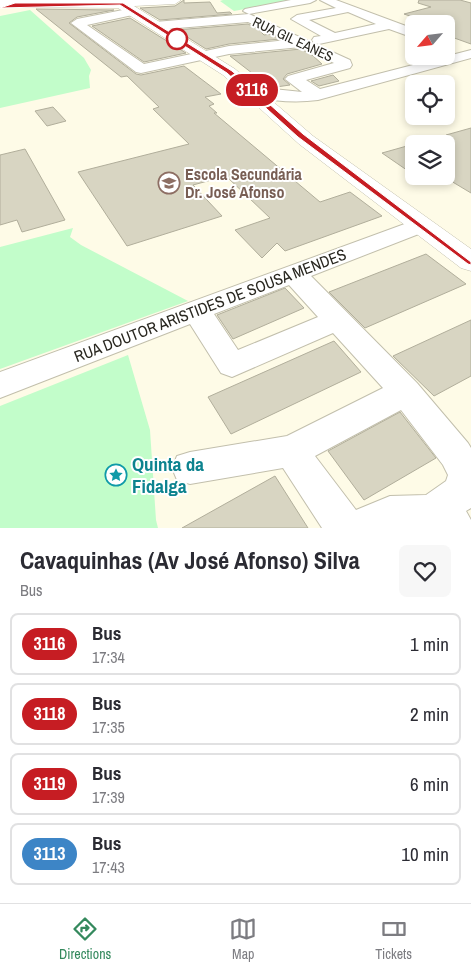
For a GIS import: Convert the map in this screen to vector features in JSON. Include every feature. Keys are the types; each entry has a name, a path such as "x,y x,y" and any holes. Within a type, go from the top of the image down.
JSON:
{"street":[{"path":"175,0 77,23 141,69 229,50 303,43"},
{"path":"249,11 310,0"},
{"path":"326,0 405,31"},
{"path":"0,3 131,11 220,8"},
{"path":"0,8 15,5"},
{"path":"334,37 297,19 348,9"},
{"path":"131,11 230,72 284,121 471,262"},
{"name":"RUA GIL EANES","path":"155,26 250,18 346,64 293,79 313,96"},
{"path":"319,40 388,25"},
{"path":"173,37 271,28"},
{"path":"455,50 469,54"},
{"path":"284,121 292,108 313,96 469,54"},
{"path":"253,92 270,96 313,96"},
{"name":"RUA DOUTOR ARISTIDES DE SOUSA MENDES","path":"0,385 421,225"},
{"path":"293,273 406,392 456,454 466,475 462,492 447,519 430,515 400,513 378,519 362,528"},
{"path":"196,310 232,365 337,320"},
{"path":"190,468 291,451 406,392"},
{"path":"291,451 345,528"}],"green space":[{"path":"293,0 234,11 220,1"},
{"path":"30,10 84,58 91,70 89,76 90,88 0,108 0,16"},
{"path":"73,228 70,237 81,245 188,301 0,369 0,247"},
{"path":"128,355 150,430 158,528 0,528 0,406"}],"building":[{"path":"184,0 184,3 210,2 217,13 230,12 232,14 160,20 140,8 175,6"},
{"path":"419,0 460,0 471,3 471,44 455,38 455,15 404,14 431,7 418,3"},
{"path":"36,9 114,10 77,17 69,23 136,74 141,75 184,66 221,94 205,97 214,104 209,106 217,113 214,113 320,202 350,192 382,216 285,251 277,243 262,258 235,230 270,218 226,176 193,185 222,216 127,246 78,172 189,144 153,109 159,107 127,76 121,77"},
{"path":"130,18 186,53 144,62 92,26"},
{"path":"248,24 258,29 264,35 270,34 280,39 229,44 206,49 176,30"},
{"path":"301,49 312,55 322,64 287,74 283,79 290,85 276,87 270,87 230,56"},
{"path":"333,75 339,81 319,86 311,81"},
{"path":"53,107 66,121 47,126 35,111"},
{"path":"471,128 471,193 455,183 455,135 446,135"},
{"path":"405,147 405,169 382,153"},
{"path":"25,149 65,220 22,232 17,220 0,225 0,155"},
{"path":"426,254 466,284 365,328 329,292"},
{"path":"285,288 304,308 233,339 217,315"},
{"path":"471,320 471,376 434,396 393,356"},
{"path":"334,341 361,372 231,434 208,397"},
{"path":"400,412 436,458 364,500 328,451"},
{"path":"275,476 308,528 182,528"}],"bus line":[{"name":"3116","path":"0,8 15,5 121,4 230,72 301,136 471,262"}],"place":[{"name":"Escola Secundária Dr. José Afonso","path":"169,183"},
{"name":"Quinta da Fidalga","path":"116,475"}]}
